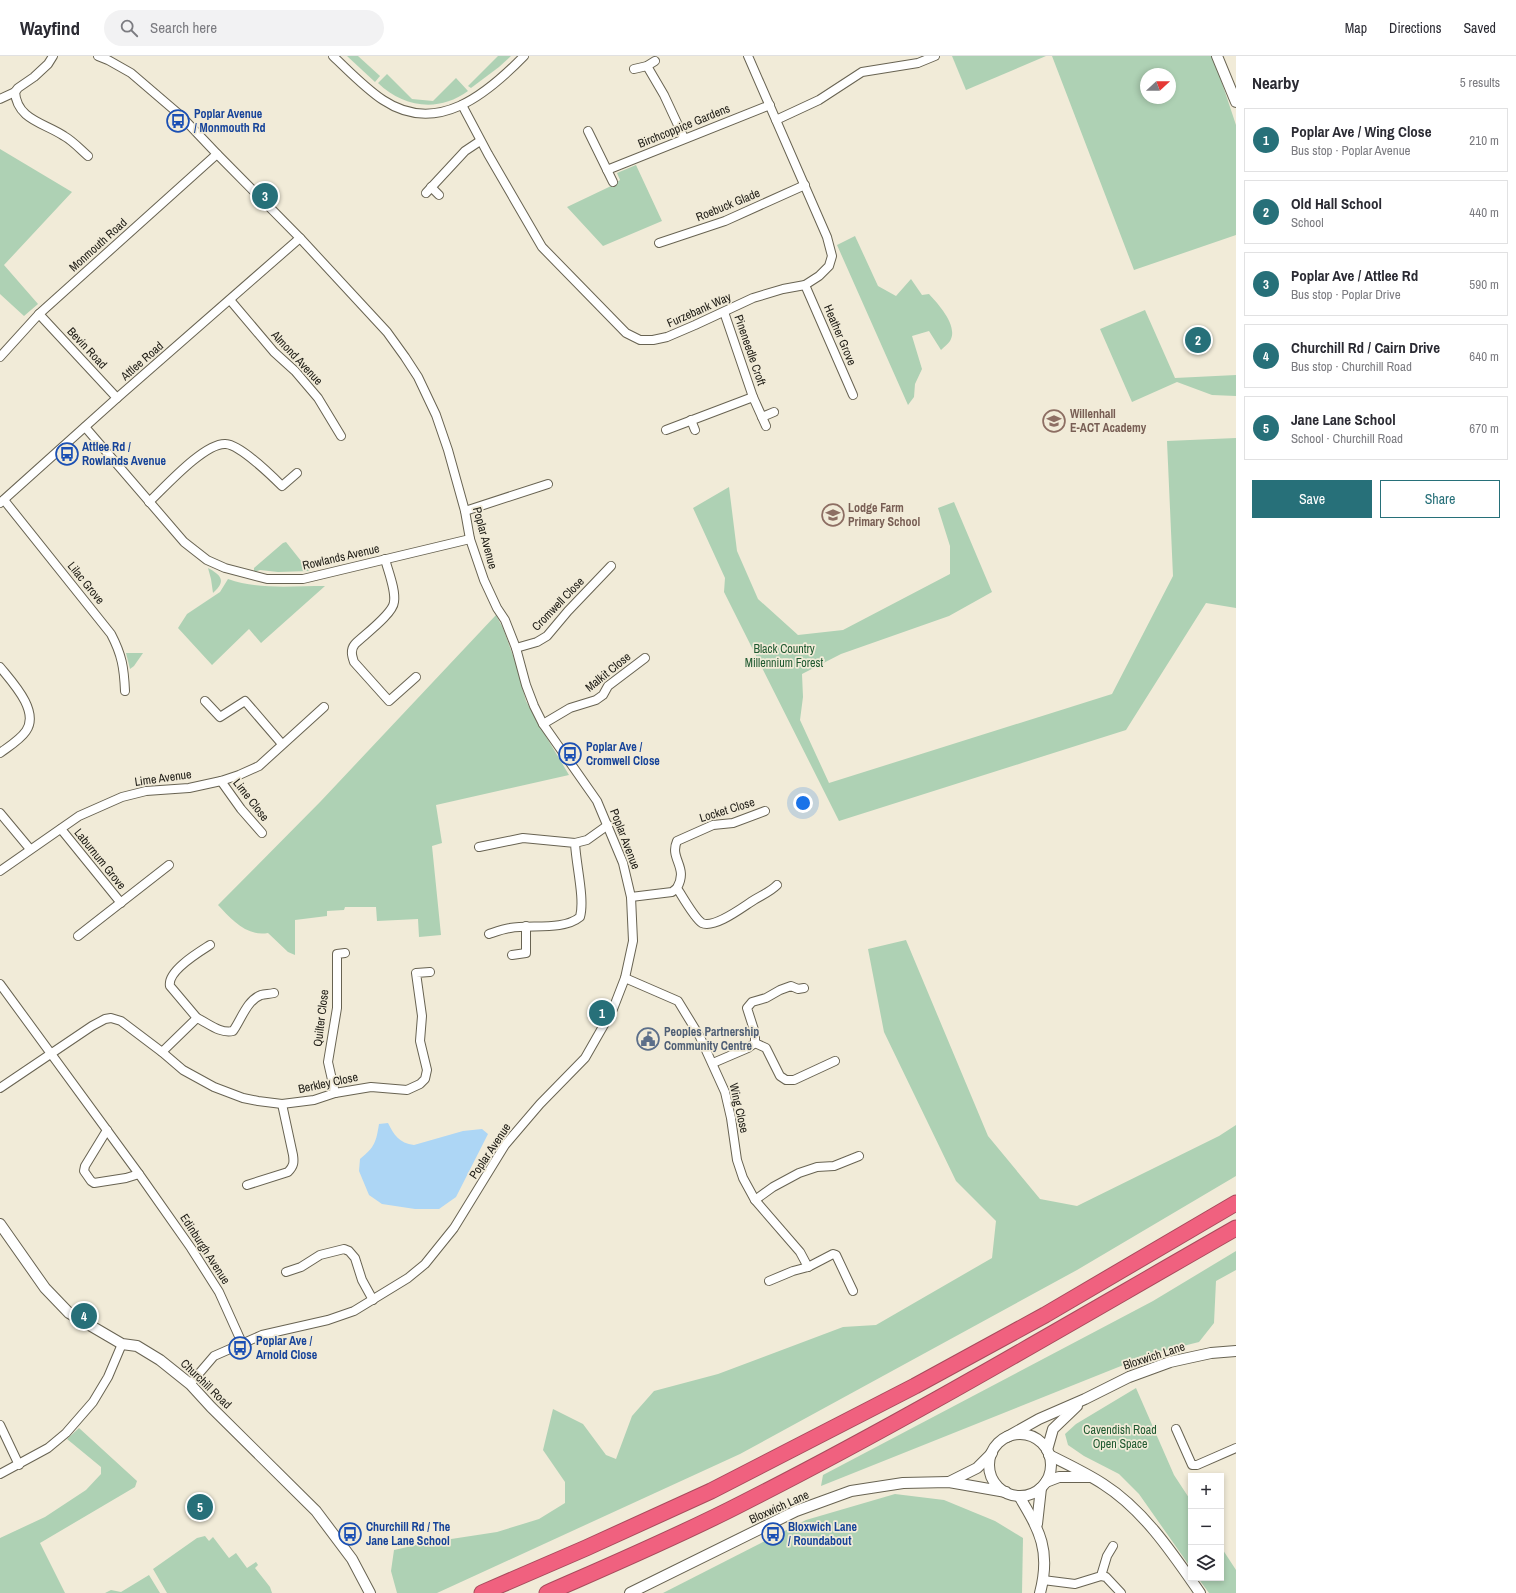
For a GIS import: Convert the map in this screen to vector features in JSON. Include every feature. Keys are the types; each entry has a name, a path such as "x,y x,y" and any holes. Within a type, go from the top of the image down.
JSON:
{"highway":[{"path":"482,1593 586,1548 711,1491 915,1386 1045,1315 1236,1203"},
{"path":"547,1593 640,1552 728,1510 810,1468 1054,1334 1236,1228"}],"street":[{"path":"0,99 15,92 18,88 34,77 48,64 53,56"},
{"name":"Poplar Avenue","path":"98,56 109,58 131,73 180,115 216,154 300,238 387,332 418,377 441,429 465,511 470,539 484,580 497,608 505,620 516,648 526,685 534,706 543,724 597,800 623,863 631,897 633,941 625,978 613,1009 585,1058 540,1104 505,1145 454,1228 425,1264 408,1278 354,1311 328,1320 262,1335 214,1356 190,1384"},
{"path":"333,56 383,100 394,106 415,113 428,114 445,112 476,97 498,80 524,56"},
{"name":"Furzebank Way","path":"462,105 480,141 542,247 626,332 640,340 653,340 667,337 753,298 805,284 819,276 829,266 832,256 827,238 748,56"},
{"path":"776,120 819,100 862,72 918,63 935,56"},
{"path":"1218,56 1236,102"},
{"path":"634,69 647,66 655,62"},
{"path":"647,66 664,95 684,138"},
{"path":"15,92 15,100 25,115 65,136 88,156"},
{"name":"Birchcoppice Gardens","path":"607,170 684,138 770,105"},
{"path":"588,131 613,182"},
{"path":"439,195 428,190 465,151 480,141"},
{"name":"Monmouth Road","path":"0,358 39,314 216,154"},
{"name":"Roebuck Glade","path":"659,243 725,221 805,185"},
{"name":"Attlee Road","path":"2,502 117,398 300,238"},
{"name":"Heather Grove","path":"805,284 853,395"},
{"name":"Almond Avenue","path":"230,300 274,352 295,371 318,398 341,436"},
{"name":"Pineneedle Croft","path":"724,312 753,397 766,426"},
{"name":"Bevin Road","path":"39,314 117,398"},
{"name":"Pineneedle Croft","path":"666,430 753,397"},
{"path":"762,417 774,412"},
{"path":"691,420 695,430"},
{"name":"Rowlands Avenue","path":"85,427 184,542 207,560 225,568 266,579 303,579 470,539"},
{"path":"149,502 204,451 216,445 227,444 236,448 264,467 282,486 297,474"},
{"path":"465,511 548,484"},
{"name":"Lilac Grove","path":"2,502 111,634 119,650 124,672 125,691"},
{"path":"386,559 394,596 392,609 355,644 352,648 351,655 354,662 389,702 416,677"},
{"name":"Cromwell Close","path":"516,648 537,642 547,636 568,611 611,566"},
{"name":"Malkit Close","path":"543,724 570,708 596,700 602,695 608,686 645,658"},
{"path":"0,666 24,699 30,720 25,733 0,753"},
{"path":"205,701 220,717 245,701 282,744"},
{"name":"Lime Avenue","path":"0,871 79,816 122,797 146,791 189,788 221,781 259,766 324,707"},
{"name":"Lime Close","path":"221,781 241,810 262,832"},
{"name":"Locket Close","path":"677,888 682,879 681,870 675,853 677,841 713,825 733,823 765,811"},
{"path":"0,813 30,849"},
{"path":"479,847 523,838 575,843 587,840 608,825"},
{"name":"Laburnum Grove","path":"61,829 121,903"},
{"path":"489,934 508,928 548,926 569,923 580,918 582,907 575,843"},
{"name":"Laburnum Grove","path":"78,936 169,865"},
{"path":"631,897 672,892 677,888 696,916 705,924 712,923 732,915 755,899 771,891 777,885"},
{"path":"512,955 526,952 526,926"},
{"path":"210,945 194,955 174,973 169,982 170,986 197,1018 219,1030 228,1032 233,1031 245,1010 254,1001 260,996 274,993"},
{"name":"Quilter Close","path":"336,1093 328,1062 337,1008 337,954 346,953"},
{"name":"Berkley Close","path":"51,1054 92,1026 112,1018 121,1021 183,1070 214,1087 243,1098 282,1104 314,1100 336,1093 371,1087 407,1090 420,1084 425,1079 427,1070 420,1040 422,1016 416,974 430,972"},
{"name":"Wing Close","path":"625,978 678,1000 700,1037 725,1092 731,1118 737,1160 743,1178 755,1200 800,1252 808,1267"},
{"name":"Edinburgh Avenue","path":"0,984 139,1174 191,1248 219,1292 242,1343"},
{"path":"755,1043 755,1033 747,1008 752,1002 766,998 791,986 798,989 804,988"},
{"path":"162,1052 197,1018"},
{"path":"713,1063 748,1048 755,1043"},
{"path":"755,1043 766,1048 780,1076 786,1080 794,1080 835,1061"},
{"path":"0,1088 51,1054"},
{"path":"247,1185 288,1172 292,1168 294,1163 282,1104"},
{"path":"107,1130 85,1166 84,1171 91,1181 94,1183 139,1174"},
{"path":"755,1200 773,1187 799,1173 817,1167 834,1166 859,1156"},
{"name":"Churchill Road","path":"0,1224 45,1288 69,1313 122,1344 137,1346 160,1360 190,1384 207,1403 316,1511 352,1559 370,1593"},
{"path":"286,1272 301,1267 320,1255 344,1249 349,1251 355,1258 362,1280 373,1300"},
{"path":"769,1281 793,1271 808,1267 833,1254 836,1255 853,1291"},
{"path":"0,1474 48,1448 66,1433 93,1402 108,1377 122,1344"},
{"name":"Bloxwich Lane","path":"1007,1437 1039,1419 1129,1377 1170,1362 1211,1353 1236,1351"},
{"name":"Bloxwich Lane","path":"1048,1452 1052,1428 1084,1399"},
{"path":"0,1425 18,1465"},
{"path":"1176,1429 1192,1465 1197,1465 1236,1448"},
{"path":"1092,1477 1059,1477 1043,1485 1033,1493 1019,1496 1006,1492 996,1484 992,1477 990,1466 992,1452 998,1444 1007,1437 1018,1434 1030,1436 1040,1442 1048,1452 1092,1477 1104,1485 1131,1506 1147,1522 1200,1593"},
{"name":"Bloxwich Lane","path":"950,1482 977,1468 992,1452"},
{"path":"1036,1524 1043,1485 1050,1473 1051,1465 1048,1452"},
{"name":"Bloxwich Lane","path":"630,1593 796,1511 851,1491 903,1483 950,1482 1006,1492"},
{"path":"1019,1496 1036,1524 1043,1546 1045,1565 1040,1593"},
{"path":"1101,1576 1107,1556 1113,1546"},
{"path":"1043,1580 1075,1584 1101,1576 1106,1577 1121,1593"}],"green space":[{"path":"347,56 358,56 380,76 375,82"},
{"path":"498,56 511,56 471,88 468,86"},
{"path":"952,56 1046,56 966,90"},
{"path":"1052,56 1213,56 1236,125 1236,235 1134,270"},
{"path":"387,74 412,99 433,101 456,78 468,91 457,98 445,102 421,104 410,102 398,97 378,83"},
{"path":"0,149 72,192 4,265 38,304 24,316 0,294"},
{"path":"636,165 662,221 603,246 567,207 609,187 620,180 617,173"},
{"path":"855,236 878,286 896,296 911,279 922,295 929,294 950,322 952,335 950,341 941,350 929,331 912,336 922,369 915,384 914,397 908,405 837,245"},
{"path":"1145,310 1175,378 1236,375 1236,396 1212,395 1177,382 1132,402 1100,329"},
{"name":"Black Country Millennium Forest","path":"1236,438 1236,608 1206,603 1126,730 839,821 724,592 725,578 693,508 729,487 737,551 758,599 798,635 843,630 950,574 950,546 938,508 954,502 992,592 949,616 841,654 802,674 803,697 800,720 829,783 1112,694 1173,576 1167,441"},
{"path":"286,542 309,571 278,572 260,570 254,572 254,568"},
{"path":"208,568 216,573 221,579 220,585 213,593 211,579"},
{"path":"228,579 251,585 263,586 325,586 261,643 249,629 212,665 178,628 187,614 220,592"},
{"path":"496,615 503,628 516,664 526,701 569,775 436,805 442,843 432,846 441,935 419,937 418,919 377,921 376,907 345,907 344,910 327,911 327,916 295,920 295,955 288,952 268,933 260,934 246,930 228,916 218,905 321,801"},
{"path":"126,653 143,653 134,666 130,669"},
{"path":"906,940 988,1136 1040,1199 1077,1206 1219,1136 1236,1125 1236,1176 1077,1270 740,1454 437,1593 397,1593 391,1571 394,1550 425,1543 497,1532 539,1519 565,1503 565,1482 543,1450 553,1409 583,1424 606,1455 616,1459 632,1416 654,1391 718,1374 843,1327 876,1325 992,1258 996,1221 956,1181 884,1032 868,949"},
{"path":"1236,1251 1236,1270 1216,1281 1214,1323 1199,1342 1151,1354 821,1486 823,1475 1153,1301"},
{"name":"Cavendish Road Open Space","path":"1136,1388 1174,1475 1188,1496 1188,1564 1139,1494 1119,1474 1084,1456 1068,1445 1065,1434 1076,1424"},
{"path":"79,1428 137,1481 135,1487 40,1543 65,1593 0,1593 0,1538 45,1517 86,1490 101,1474 101,1467 67,1439"},
{"path":"895,1494 944,1500 995,1521 1023,1538 1022,1593 663,1593 806,1520"},
{"path":"205,1536 209,1541 213,1537 229,1558 236,1553 247,1568 256,1562 258,1565 255,1568 270,1587 272,1593 167,1593 153,1569 197,1538"},
{"path":"1224,1552 1236,1570 1236,1593 1209,1593 1200,1581 1224,1581"},
{"path":"149,1575 160,1593 105,1593 111,1590 121,1592"}],"water":[{"path":"388,1123 398,1138 404,1142 414,1145 463,1131 482,1129 488,1134 456,1197 439,1209 415,1209 382,1204 369,1195 359,1171 360,1159 374,1144 379,1124"}],"place":[{"name":"Poplar Avenue / Monmouth Rd","path":"178,121"},
{"name":"Poplar Ave / Attlee Rd","path":"265,196"},
{"name":"Old Hall School","path":"1198,340"},
{"name":"Willenhall E-ACT Academy","path":"1054,421"},
{"name":"Attlee Rd / Rowlands Avenue","path":"67,454"},
{"name":"Lodge Farm Primary School","path":"833,515"},
{"name":"Poplar Ave / Cromwell Close","path":"570,754"},
{"name":"Poplar Ave / Wing Close","path":"602,1013"},
{"name":"Peoples Partnership Community Centre","path":"648,1039"},
{"name":"Churchill Rd / Cairn Drive","path":"84,1316"},
{"name":"Poplar Ave / Arnold Close","path":"240,1348"},
{"name":"Jane Lane School","path":"200,1507"},
{"name":"Churchill Rd / The Jane Lane School","path":"350,1534"},
{"name":"Bloxwich Lane / Roundabout","path":"773,1534"}]}
